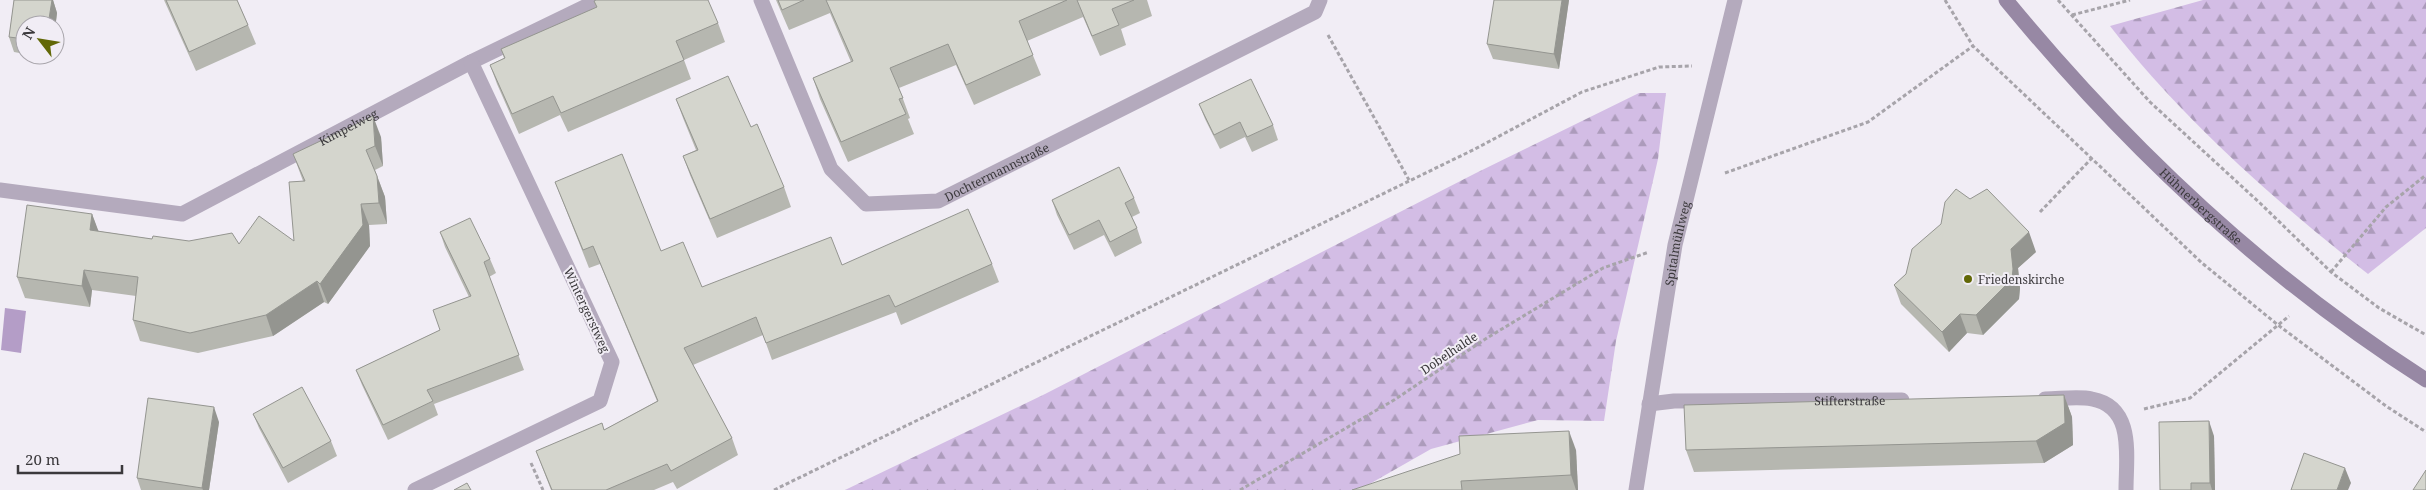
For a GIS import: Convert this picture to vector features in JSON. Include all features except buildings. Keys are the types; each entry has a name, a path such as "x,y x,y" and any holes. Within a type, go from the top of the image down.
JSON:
{"street":[{"name":"Kimpelweg","path":"0,190 182,214 471,62 599,0"},
{"name":"Dochtermannstraße","path":"761,0 831,169 866,204 938,201 1318,6"},
{"name":"Spitalmühlweg","path":"1636,490 1675,245 1734,0"},
{"name":"Hühnerbergstraße","path":"2006,0 2044,46 2119,128 2203,208 2309,300 2360,337 2426,380"},
{"name":"Wintergerstweg","path":"415,490 600,401 612,362 471,62"},
{"path":"2032,399 2090,398 2109,404 2120,415 2127,439 2126,490"},
{"name":"Stifterstraße","path":"1649,404 1674,401 1912,400"}],"path":[{"path":"1945,0 1973,46 2202,263 2278,325 2386,406 2426,432"},
{"path":"2058,0 2150,102 2261,204 2331,272 2379,308 2426,335"},
{"path":"2072,15 2130,0"},
{"path":"1318,6 1409,180"},
{"path":"1724,173 1868,122 1973,46"},
{"path":"774,490 1475,149 1582,92 1659,67 1719,65"},
{"path":"2040,212 2092,158"},
{"path":"2331,272 2386,207 2426,175"},
{"name":"Dobelhalde","path":"1240,490 1394,400 1487,338 1603,268 1636,255 1675,245"},
{"path":"2120,415 2190,398 2309,300"}],"green space":[{"path":"2203,0 2426,0 2426,228 2368,274 2299,218 2199,127 2138,61 2110,26"},
{"path":"1639,93 1666,93 1658,159 1616,341 1604,421 1538,420 1431,449 1359,490 845,490 1045,394 1476,173"}],"shaded area":[{"path":"5,308 26,311 21,353 1,350"}],"place":[{"name":"Friedenskirche","path":"1968,279"}]}
